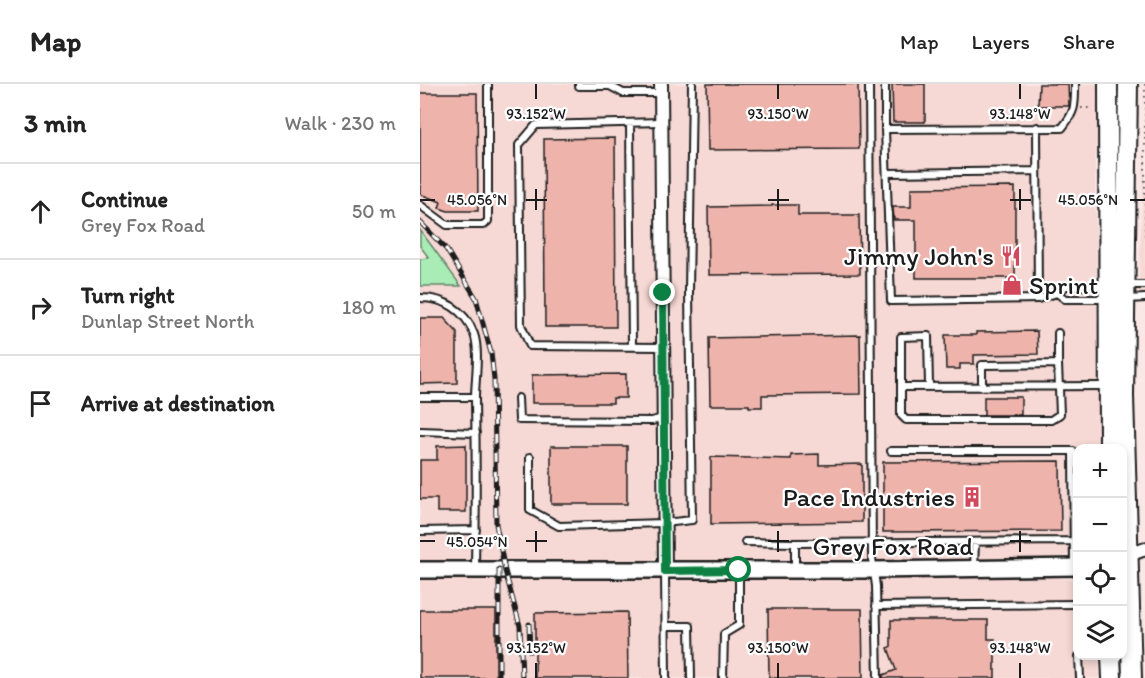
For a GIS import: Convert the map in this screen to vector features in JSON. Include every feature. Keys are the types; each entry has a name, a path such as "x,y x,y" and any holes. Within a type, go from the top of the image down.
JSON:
{"main road":[{"path":"1108,84 1125,552"},
{"path":"1109,444 1109,387 1117,292 1128,84"},
{"path":"1127,591 1132,678"},
{"path":"1111,660 1112,678"}],"street":[{"path":"661,88 665,571"},
{"path":"1127,555 1145,549"},
{"name":"Grey Fox Road","path":"420,570 665,571 1073,567"}],"lane":[{"path":"420,206 447,225 483,225 488,221 488,84"},
{"path":"579,84 579,86 610,85 623,93 661,88"},
{"path":"530,457 530,510 559,526 692,520 689,292 692,84"},
{"path":"869,84 872,542 878,678"},
{"path":"885,84 891,302 1038,299 1057,293 1066,286 1145,298"},
{"path":"885,129 1062,128 1075,108 1075,84"},
{"path":"662,122 536,125 519,145 521,325 530,346 664,347"},
{"path":"630,123 632,347"},
{"path":"1037,127 1038,299"},
{"path":"887,173 1037,171"},
{"path":"1057,293 1065,299 1117,292 1145,285"},
{"path":"420,298 433,298 451,305 466,319 475,336 475,571"},
{"path":"929,386 928,336 901,337 901,415 906,420 1051,420 1060,414 1061,402 1058,387 1058,333"},
{"path":"982,386 982,365 1058,364"},
{"path":"901,387 1109,387"},
{"path":"420,397 475,397"},
{"path":"518,398 519,420 652,421 664,418"},
{"path":"420,431 476,433"},
{"path":"891,451 1073,451 1074,498"},
{"path":"420,531 476,530"},
{"path":"745,542 1073,541"},
{"path":"975,542 975,569"},
{"path":"795,543 795,570"},
{"path":"723,678 724,634 739,625 739,570"},
{"path":"665,571 666,678"},
{"path":"876,606 1073,604"},
{"path":"666,626 690,626 692,678"},
{"path":"1079,660 1080,678"}],"path":[{"path":"1145,84 1145,238"}],"shaded area":[{"path":"420,84 653,84 658,552 652,562 420,561 420,286 461,285 420,230"},
{"path":"668,84 1100,84 1095,162 1097,322 1100,328 1101,364 1097,444 1073,444 1073,553 1051,560 681,563 673,559 671,554"},
{"path":"1145,145 1145,300 1138,300"},
{"path":"420,578 481,580 1061,578 1073,580 1073,660 1099,660 1099,678 420,678"}],"green space":[{"path":"420,230 461,286 420,286 420,259 429,258 420,246"}],"building":[{"path":"707,84 858,84 859,149 708,150"},
{"path":"892,84 925,84 925,122 893,122"},
{"path":"1039,84 1068,84 1069,106 1038,106"},
{"path":"420,93 477,93 478,211 448,211 439,208 441,202 420,194"},
{"path":"615,138 616,327 545,327 544,139"},
{"path":"1015,187 1015,278 916,278 916,220 894,220 893,207 911,207 911,188"},
{"path":"798,205 798,215 859,215 860,274 709,275 708,207"},
{"path":"420,318 444,318 457,332 457,383 420,384"},
{"path":"1037,331 1038,354 974,355 974,364 960,364 960,369 946,369 945,335"},
{"path":"860,335 861,394 762,395 762,407 710,405 709,338"},
{"path":"626,374 626,398 613,398 613,403 532,403 532,375"},
{"path":"984,397 1021,397 1021,415 984,415"},
{"path":"466,445 466,512 437,512 437,499 420,499 420,460 437,460 437,446"},
{"path":"551,446 627,446 627,504 551,504"},
{"path":"819,454 819,465 862,464 862,522 711,524 711,457 791,459 791,455"},
{"name":"Pace Industries","path":"1060,461 1061,531 883,532 883,462"},
{"path":"768,609 862,609 863,678 769,678"},
{"path":"420,610 496,610 496,678 420,678"},
{"path":"627,612 628,678 535,678 535,613"},
{"path":"891,620 988,620 988,639 995,639 995,678 883,678 883,675 896,670 888,648 891,646"}],"railway":[{"path":"420,222 446,249 476,298 491,353 494,379 496,524 505,571 520,626 522,678"},
{"path":"499,569 499,678"},
{"path":"529,624 530,651"}],"place":[{"name":"Jimmy John's","path":"1011,256"},
{"name":"Sprint","path":"1012,285"},
{"name":"Pace Industries","path":"972,497"}],"route":[{"path":"663,293 665,571 739,570"}]}
